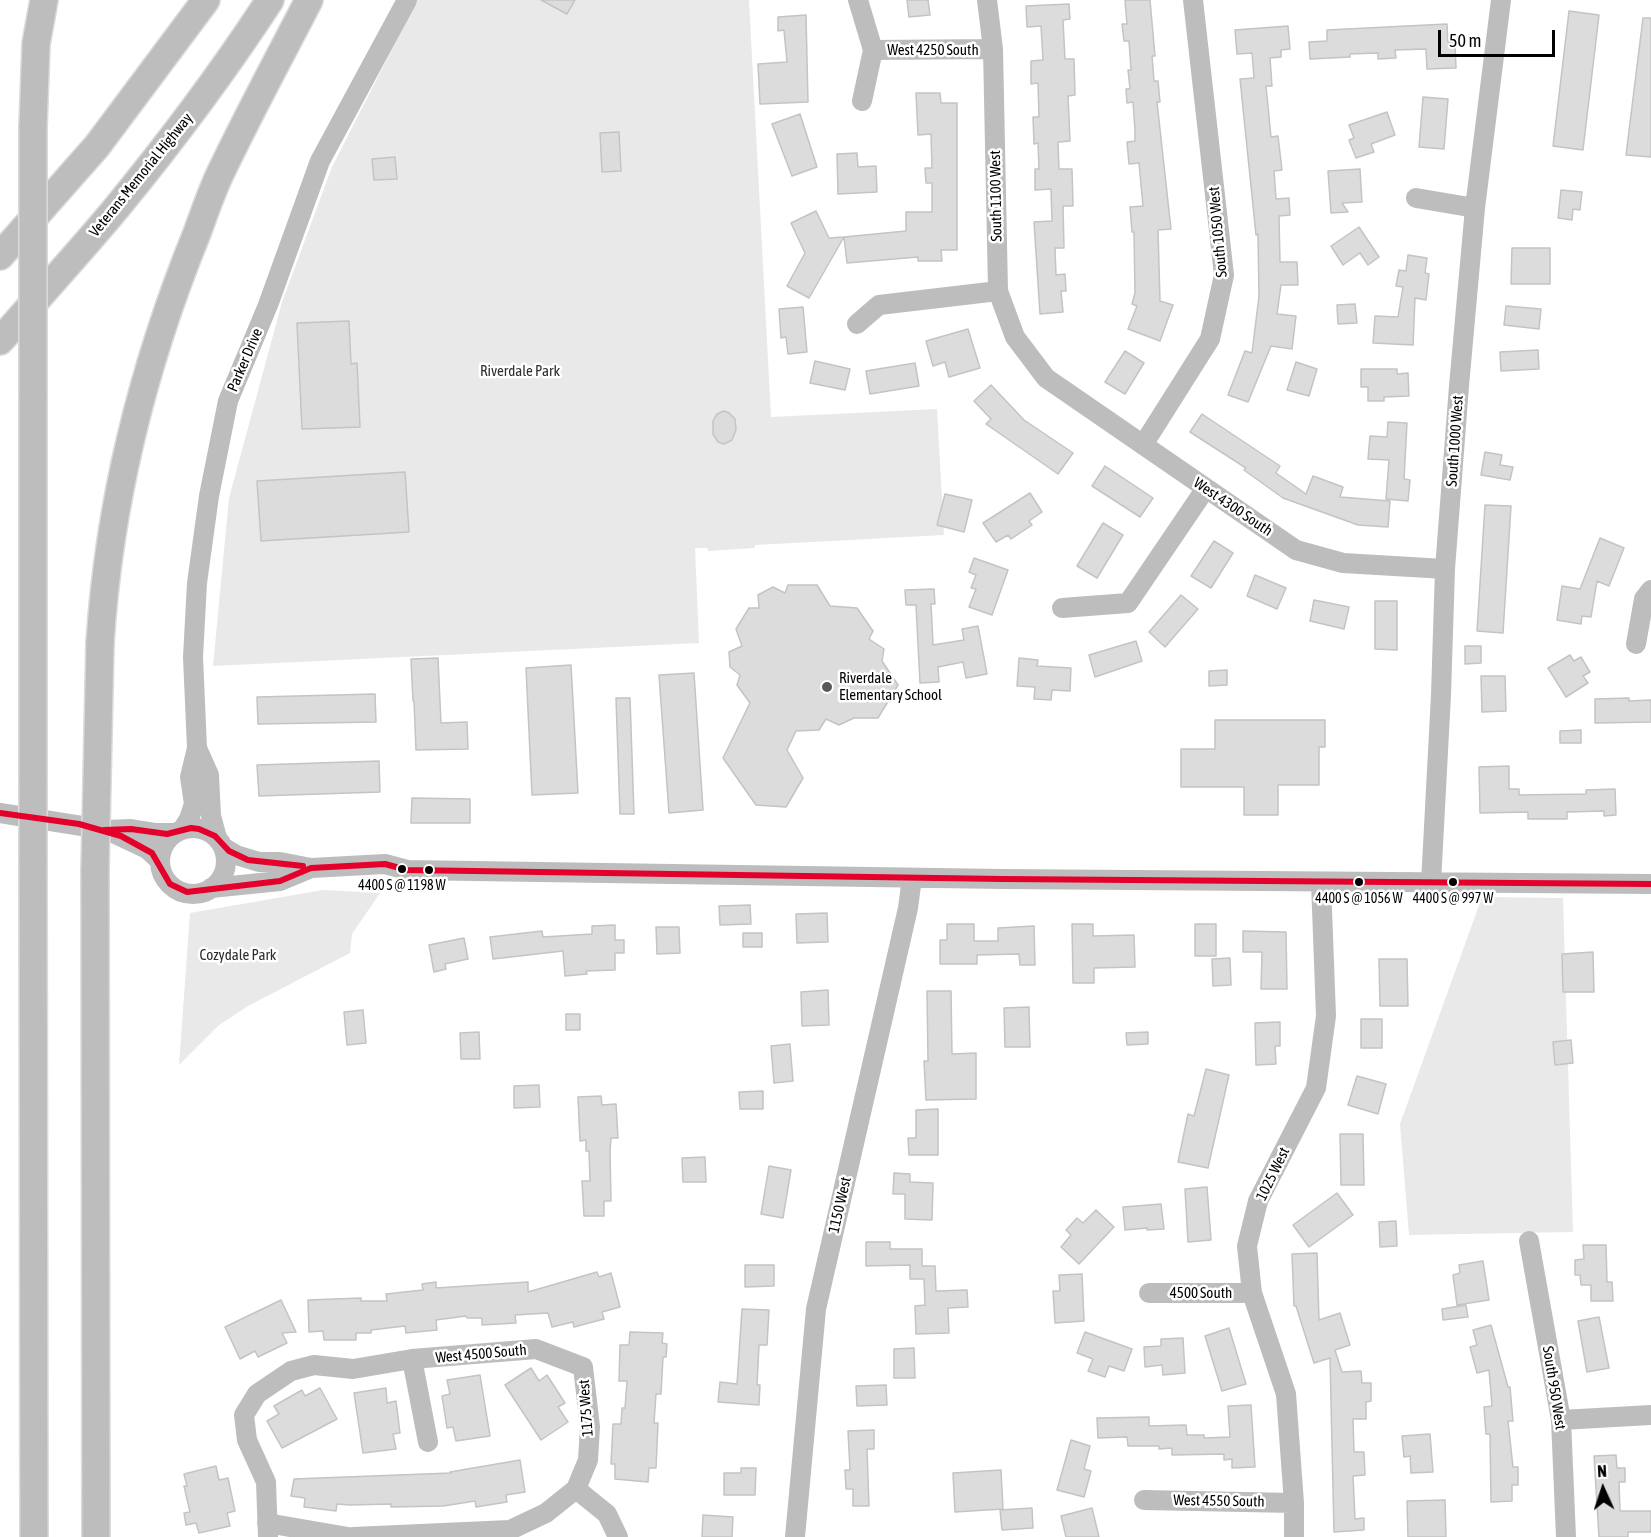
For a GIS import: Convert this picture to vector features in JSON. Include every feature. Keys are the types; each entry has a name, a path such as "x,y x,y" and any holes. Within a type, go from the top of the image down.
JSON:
{"highway":[{"path":"34,1537 33,127 36,44 44,0"},
{"path":"0,256 97,146 206,0"},
{"name":"Veterans Memorial Highway","path":"0,340 117,208 214,82 270,0"},
{"path":"96,1537 95,871 100,643 104,591 120,490 145,382 179,277 220,176 309,0"}],"street":[{"name":"Parker Drive","path":"179,831 193,808 194,794 190,777 197,748 193,657 197,583 209,496 228,401 268,305 320,161 407,0"},
{"name":"West 4250 South","path":"858,0 873,50 862,101"},
{"name":"South 1100 West","path":"987,0 993,49 998,291 1015,337 1046,378"},
{"name":"South 1050 West","path":"1143,445 1210,339 1224,274 1193,0"},
{"name":"South 1000 West","path":"1431,884 1445,569 1475,208 1501,0"},
{"name":"West 4250 South","path":"873,50 993,49"},
{"path":"1416,198 1475,208"},
{"path":"858,324 879,305 998,291"},
{"name":"West 4300 South","path":"1046,378 1296,550 1343,564 1445,569"},
{"path":"1062,608 1128,603 1206,488"},
{"path":"1636,644 1644,599 1651,590"},
{"name":"Parker Drive","path":"197,748 209,775 211,816 220,843"},
{"path":"0,813 107,830 131,829 161,834 199,828 207,831 220,843 248,860 280,862 311,868 385,864 407,870 912,878 1651,884"},
{"path":"107,830 147,849 160,861 166,879 178,890 194,893 211,888 280,881 311,868"},
{"path":"160,861 164,846 179,831"},
{"path":"211,888 225,869 225,857 220,843"},
{"name":"1150 West","path":"795,1537 816,1309 908,908 912,878"},
{"name":"1025 West","path":"1294,1537 1294,1503 1286,1394 1252,1293 1247,1246 1258,1202 1316,1088 1326,1016 1321,882"},
{"name":"South 950 West","path":"1529,1241 1561,1420 1566,1537"},
{"name":"4500 South","path":"1149,1293 1252,1293"},
{"name":"West 4500 South","path":"267,1530 266,1482 247,1440 244,1415 257,1394 291,1371 314,1365 353,1370 412,1359 536,1349 583,1367"},
{"path":"412,1359 428,1442"},
{"name":"1175 West","path":"576,1489 588,1460 590,1427 583,1367"},
{"path":"1561,1420 1651,1415"},
{"path":"353,1537 510,1530 546,1513 576,1489 607,1514 618,1537"},
{"name":"West 4550 South","path":"1144,1500 1294,1503"},
{"path":"267,1530 348,1537"}],"green space":[{"name":"Riverdale Park","path":"417,0 749,0 771,417 937,409 944,535 755,545 755,548 708,551 707,548 695,548 699,643 213,666 229,498 282,302 332,167"},
{"name":"Cozydale Park","path":"323,890 380,893 352,934 350,953 248,1006 219,1025 179,1065 190,913"},
{"path":"1482,897 1563,898 1573,1232 1409,1235 1400,1124"}],"building":[{"path":"541,0 575,0 567,14"},
{"path":"907,0 928,0 930,15 909,17"},
{"path":"1125,0 1150,0 1155,56 1152,56 1154,81 1158,81 1160,102 1157,102 1171,229 1158,230 1160,301 1173,305 1160,341 1128,329 1137,306 1132,304 1135,293 1134,232 1132,232 1130,207 1143,206 1139,163 1129,164 1127,142 1135,141 1135,130 1133,102 1127,103 1126,89 1130,89 1128,70 1131,70 1129,41 1124,41 1122,24 1127,24"},
{"path":"1069,4 1070,19 1063,20 1065,59 1074,59 1075,95 1068,96 1070,141 1058,142 1059,169 1072,169 1073,206 1063,206 1064,248 1055,248 1056,275 1065,274 1066,291 1061,291 1063,312 1040,314 1034,222 1052,221 1051,189 1035,190 1035,169 1039,169 1038,143 1034,144 1033,117 1039,117 1038,83 1031,84 1031,61 1043,60 1041,26 1027,27 1026,6"},
{"path":"1569,11 1599,15 1583,150 1553,146"},
{"path":"806,15 808,102 760,104 758,64 787,62 784,30 778,31 778,17"},
{"path":"1643,18 1651,18 1651,157 1626,155"},
{"path":"1447,24 1448,42 1455,42 1456,68 1427,69 1426,49 1395,50 1396,58 1378,59 1378,53 1310,59 1309,42 1327,41 1327,30"},
{"path":"1288,26 1290,49 1281,50 1281,57 1270,58 1272,86 1266,86 1271,137 1278,136 1282,170 1274,171 1276,199 1289,198 1290,215 1279,216 1280,262 1297,262 1298,285 1281,285 1277,314 1296,316 1292,349 1271,346 1248,402 1228,395 1245,351 1252,353 1259,296 1258,234 1256,235 1240,79 1254,78 1252,53 1237,54 1235,30"},
{"path":"916,93 940,93 941,103 957,103 957,250 941,250 942,261 918,261 918,257 847,263 844,237 906,231 906,212 932,212 932,183 926,183 925,168 932,168 931,134 918,135"},
{"path":"1423,97 1448,99 1444,149 1419,147"},
{"path":"1387,112 1395,135 1371,144 1374,152 1356,158 1349,140 1354,138 1349,125"},
{"path":"800,114 817,167 792,176 772,124"},
{"path":"619,132 621,171 602,172 600,133"},
{"path":"857,153 858,167 876,166 877,192 838,194 837,154"},
{"path":"395,157 397,179 374,180 372,159"},
{"path":"1360,169 1362,202 1342,203 1348,212 1331,213 1328,171"},
{"path":"1561,190 1582,192 1580,210 1573,209 1572,220 1558,218"},
{"path":"816,211 829,238 844,237 809,298 787,286 805,253 791,223"},
{"path":"1359,227 1379,257 1368,265 1360,253 1343,265 1331,246"},
{"path":"1512,248 1550,248 1550,284 1511,284"},
{"path":"1408,255 1427,258 1425,273 1429,274 1426,300 1415,298 1413,345 1373,343 1375,316 1398,317 1403,287 1396,286 1399,270 1406,271"},
{"path":"1355,304 1357,323 1338,324 1337,305"},
{"path":"1506,306 1541,309 1539,329 1504,325"},
{"path":"803,307 807,352 788,354 786,337 781,338 779,309"},
{"path":"349,321 351,364 357,363 360,427 302,429 297,323"},
{"path":"968,329 980,368 949,377 945,362 933,366 926,341"},
{"path":"1538,350 1539,369 1501,371 1500,352"},
{"path":"1125,351 1144,363 1125,394 1105,382"},
{"path":"815,361 850,369 845,390 810,383"},
{"path":"1296,362 1317,369 1309,396 1287,390"},
{"path":"915,363 919,386 870,394 866,371"},
{"path":"1361,369 1397,369 1397,374 1408,373 1409,396 1384,397 1384,401 1368,401 1368,387 1361,387"},
{"path":"991,385 1024,420 1073,453 1058,474 986,424 991,419 974,401"},
{"path":"724,411 735,419 736,430 732,440 724,444 718,442 713,434 713,421 717,414"},
{"path":"1202,414 1280,466 1276,473 1306,494 1313,476 1343,487 1340,497 1390,501 1388,527 1358,525 1283,498 1244,470 1246,468 1190,432"},
{"path":"1388,422 1407,423 1404,479 1410,480 1408,501 1386,499 1389,460 1368,459 1370,436 1387,437"},
{"path":"1485,452 1502,455 1500,465 1513,467 1510,480 1481,475"},
{"path":"1105,466 1153,498 1140,517 1092,486"},
{"path":"405,472 409,532 261,541 257,481"},
{"path":"1030,493 1042,512 1029,521 1032,525 1011,539 1008,535 996,542 983,523"},
{"path":"945,494 972,500 964,532 937,525"},
{"path":"1485,505 1511,506 1503,633 1477,631"},
{"path":"1103,523 1123,535 1097,578 1077,566"},
{"path":"1600,538 1624,548 1609,586 1597,581 1591,617 1582,616 1581,624 1557,620 1562,586 1580,589"},
{"path":"1214,541 1233,553 1211,588 1191,576"},
{"path":"974,558 1008,570 992,615 969,607 976,589 971,588 976,575 969,572"},
{"path":"1255,575 1286,588 1277,609 1247,596"},
{"path":"788,585 817,585 830,606 857,608 873,631 869,639 884,649 882,661 898,685 878,718 854,718 839,725 826,719 819,730 796,731 787,750 803,778 786,807 756,805 723,758 750,703 737,685 740,675 730,667 729,652 742,646 736,629 749,608 759,608 758,595 773,587 785,593"},
{"path":"934,589 935,604 931,604 933,645 964,640 962,629 978,626 987,674 966,678 963,662 938,667 939,682 920,683 916,605 906,605 905,590"},
{"path":"1181,595 1198,609 1165,647 1149,632"},
{"path":"1314,600 1349,607 1344,629 1310,621"},
{"path":"1375,601 1397,601 1397,650 1375,649"},
{"path":"1136,641 1142,661 1095,677 1089,655"},
{"path":"1465,646 1481,646 1481,663 1465,664"},
{"path":"1570,655 1574,661 1581,657 1590,672 1583,676 1588,683 1566,697 1548,668"},
{"path":"438,658 441,723 467,722 468,749 416,750 411,659"},
{"path":"1019,658 1038,660 1037,666 1071,668 1070,691 1052,690 1051,700 1034,699 1035,687 1017,686"},
{"path":"571,665 578,793 532,795 526,668"},
{"path":"1227,670 1227,685 1209,686 1209,671"},
{"path":"694,673 703,810 669,813 659,675"},
{"path":"1481,676 1505,676 1506,711 1482,712"},
{"path":"375,694 376,722 258,724 257,697"},
{"path":"616,698 630,698 634,814 620,814"},
{"path":"1629,698 1629,701 1651,700 1651,722 1595,723 1595,699"},
{"path":"1215,720 1325,720 1325,747 1319,747 1319,785 1278,785 1278,815 1244,815 1244,787 1181,787 1181,749 1215,749"},
{"path":"1581,730 1581,743 1560,743 1560,731"},
{"path":"379,761 380,792 259,796 257,765"},
{"path":"1509,766 1509,789 1519,789 1519,795 1586,794 1586,790 1615,789 1616,815 1604,816 1604,811 1567,812 1567,819 1528,819 1528,812 1480,813 1479,767"},
{"path":"412,798 470,799 470,823 411,823"},
{"path":"750,905 751,924 720,925 719,906"},
{"path":"827,913 828,942 797,943 796,914"},
{"path":"947,924 974,924 974,941 998,941 998,928 1034,926 1035,965 1020,965 1019,954 977,955 977,964 940,964 940,940 947,940"},
{"path":"1072,924 1093,924 1093,936 1134,935 1135,967 1094,968 1094,983 1073,983"},
{"path":"1195,924 1216,924 1216,956 1195,956"},
{"path":"615,925 615,940 624,940 624,953 615,953 615,970 586,971 587,974 565,976 563,951 493,959 490,937 542,931 543,937 592,934 592,926"},
{"path":"656,927 679,927 680,953 657,954"},
{"path":"1243,931 1286,932 1287,989 1261,989 1262,952 1243,952"},
{"path":"743,933 762,933 762,947 743,947"},
{"path":"464,938 468,959 445,964 446,969 434,972 429,945"},
{"path":"1593,952 1594,992 1563,992 1562,954"},
{"path":"1230,958 1231,985 1213,986 1212,959"},
{"path":"1379,959 1407,959 1408,1006 1380,1006"},
{"path":"828,990 829,1025 802,1026 801,992"},
{"path":"927,991 951,991 952,1054 976,1053 976,1099 926,1100 924,1061 928,1061"},
{"path":"1029,1007 1030,1047 1005,1047 1004,1008"},
{"path":"363,1010 366,1043 347,1045 344,1012"},
{"path":"566,1014 580,1014 580,1030 566,1030"},
{"path":"1361,1019 1382,1019 1382,1048 1361,1048"},
{"path":"1280,1022 1280,1046 1275,1046 1276,1064 1256,1065 1255,1023"},
{"path":"479,1032 480,1059 461,1059 460,1033"},
{"path":"1148,1032 1148,1044 1127,1045 1126,1033"},
{"path":"1571,1040 1573,1063 1555,1065 1553,1042"},
{"path":"790,1044 793,1081 774,1083 771,1046"},
{"path":"1206,1069 1229,1075 1208,1168 1178,1162 1188,1114 1194,1116"},
{"path":"1357,1076 1386,1084 1378,1114 1348,1105"},
{"path":"539,1085 540,1107 514,1108 514,1086"},
{"path":"763,1091 763,1109 740,1109 739,1092"},
{"path":"601,1096 602,1105 616,1104 618,1138 611,1138 611,1201 604,1201 604,1216 584,1216 582,1181 590,1181 589,1151 586,1151 586,1140 580,1141 578,1097"},
{"path":"938,1109 938,1155 909,1155 908,1138 916,1138 916,1110"},
{"path":"1340,1134 1363,1134 1364,1185 1341,1185"},
{"path":"705,1157 706,1182 683,1182 682,1158"},
{"path":"769,1166 791,1170 783,1218 761,1214"},
{"path":"894,1173 910,1174 910,1182 933,1183 932,1220 905,1219 905,1194 893,1194"},
{"path":"1207,1187 1211,1240 1188,1242 1185,1189"},
{"path":"1337,1193 1353,1215 1309,1247 1293,1225"},
{"path":"1161,1204 1164,1229 1125,1230 1123,1207"},
{"path":"1096,1210 1114,1227 1079,1264 1061,1247 1071,1235 1066,1230 1077,1218 1083,1223"},
{"path":"1396,1221 1397,1246 1380,1247 1379,1222"},
{"path":"866,1242 890,1242 890,1249 922,1249 922,1266 935,1266 936,1291 967,1290 968,1307 948,1308 949,1333 916,1334 915,1306 925,1305 924,1279 910,1279 910,1265 866,1266"},
{"path":"1583,1245 1606,1245 1607,1282 1612,1282 1613,1301 1591,1301 1591,1285 1581,1285 1580,1275 1575,1275 1575,1260 1584,1259"},
{"path":"1317,1253 1319,1320 1340,1313 1350,1345 1335,1350 1342,1372 1361,1371 1362,1383 1371,1383 1371,1401 1366,1402 1366,1419 1353,1419 1354,1452 1364,1452 1365,1475 1353,1476 1355,1519 1364,1518 1364,1530 1334,1532 1330,1358 1314,1363 1296,1306 1294,1306 1292,1254"},
{"path":"1483,1261 1489,1300 1457,1305 1453,1275 1460,1273 1459,1265"},
{"path":"745,1265 774,1265 774,1286 745,1287"},
{"path":"597,1272 599,1277 611,1273 620,1307 602,1312 604,1319 574,1327 573,1322 552,1327 548,1313 515,1315 516,1323 482,1325 482,1318 467,1318 466,1316 436,1320 437,1330 406,1333 405,1326 371,1330 371,1333 356,1333 356,1340 324,1340 323,1331 309,1332 308,1300 361,1298 361,1301 387,1301 386,1294 423,1290 422,1284 436,1282 436,1288 528,1282 528,1292"},
{"path":"1082,1274 1084,1321 1055,1323 1053,1291 1060,1291 1059,1275"},
{"path":"281,1300 296,1332 282,1333 287,1343 258,1357 255,1351 240,1359 225,1327"},
{"path":"1466,1305 1468,1317 1443,1320 1442,1309"},
{"path":"742,1309 769,1310 767,1345 759,1345 757,1385 760,1385 759,1405 718,1402 720,1382 737,1384"},
{"path":"1599,1317 1609,1368 1587,1372 1578,1321"},
{"path":"1491,1325 1508,1387 1510,1387 1513,1421 1508,1421 1513,1467 1518,1467 1518,1485 1512,1485 1512,1501 1491,1502 1490,1434 1486,1434 1484,1407 1492,1406 1489,1370 1477,1373 1470,1347 1477,1345 1473,1330"},
{"path":"1229,1328 1246,1384 1222,1391 1205,1336"},
{"path":"630,1332 663,1333 662,1343 667,1344 666,1357 663,1357 661,1394 656,1394 654,1423 658,1423 656,1468 649,1468 648,1482 615,1479 615,1464 611,1464 613,1424 621,1424 622,1408 625,1408 627,1381 619,1381 620,1345 629,1345"},
{"path":"1085,1332 1132,1349 1124,1371 1109,1366 1105,1377 1088,1371 1093,1359 1077,1353"},
{"path":"1183,1338 1185,1373 1163,1375 1162,1365 1145,1367 1144,1347 1161,1346 1161,1339"},
{"path":"914,1348 915,1378 894,1378 894,1349"},
{"path":"531,1368 539,1381 547,1375 565,1403 558,1407 568,1422 541,1440 505,1385"},
{"path":"480,1375 490,1436 456,1441 453,1427 447,1428 442,1396 450,1394 447,1380"},
{"path":"886,1385 887,1405 857,1406 856,1386"},
{"path":"320,1388 337,1419 282,1448 267,1421 279,1414 274,1406 302,1390 305,1396"},
{"path":"386,1388 387,1403 396,1401 400,1433 393,1434 396,1449 363,1453 354,1393"},
{"path":"1251,1405 1255,1467 1232,1468 1232,1459 1224,1460 1224,1454 1172,1455 1172,1448 1128,1446 1127,1437 1098,1438 1097,1418 1149,1417 1149,1426 1186,1425 1187,1435 1204,1435 1204,1438 1230,1437 1228,1406"},
{"path":"874,1430 874,1449 867,1449 869,1506 853,1506 853,1489 846,1489 845,1470 850,1470 848,1431"},
{"path":"1430,1434 1433,1472 1411,1473 1410,1456 1404,1457 1402,1436"},
{"path":"1071,1440 1090,1446 1084,1469 1091,1471 1084,1497 1057,1490"},
{"path":"1616,1455 1617,1468 1625,1468 1625,1482 1619,1482 1620,1511 1651,1511 1651,1532 1628,1532 1628,1537 1599,1537 1594,1456"},
{"path":"520,1460 525,1492 506,1495 507,1502 476,1507 475,1501 443,1506 391,1507 391,1504 337,1504 336,1511 304,1507 305,1498 291,1496 294,1479 451,1473"},
{"path":"216,1466 219,1480 228,1478 235,1511 227,1513 230,1526 199,1533 196,1523 186,1525 184,1513 190,1512 184,1486 187,1486 184,1474"},
{"path":"741,1468 756,1468 755,1495 724,1495 724,1473 741,1473"},
{"path":"1001,1470 1003,1509 955,1512 953,1473"},
{"path":"1445,1500 1446,1537 1408,1537 1407,1501"},
{"path":"1032,1508 1033,1528 1002,1530 1000,1510"},
{"path":"1092,1508 1099,1537 1066,1537 1061,1516"},
{"path":"703,1515 733,1517 732,1537 702,1537"}],"transit line":[{"path":"0,813 79,824 121,836 152,853 170,884 187,892 280,881 311,868 385,864 407,870 1003,879 1651,884"},
{"path":"104,830 131,829 167,834 191,828 199,829 215,836 229,851 248,860 303,866"}],"place":[{"name":"Riverdale Elementary School","path":"827,687"},
{"name":"4400 S @ 1198 W","path":"402,869"},
{"name":"4400 S @ 1056 W","path":"1359,882"},
{"name":"4400 S @ 997 W","path":"1453,882"}]}
